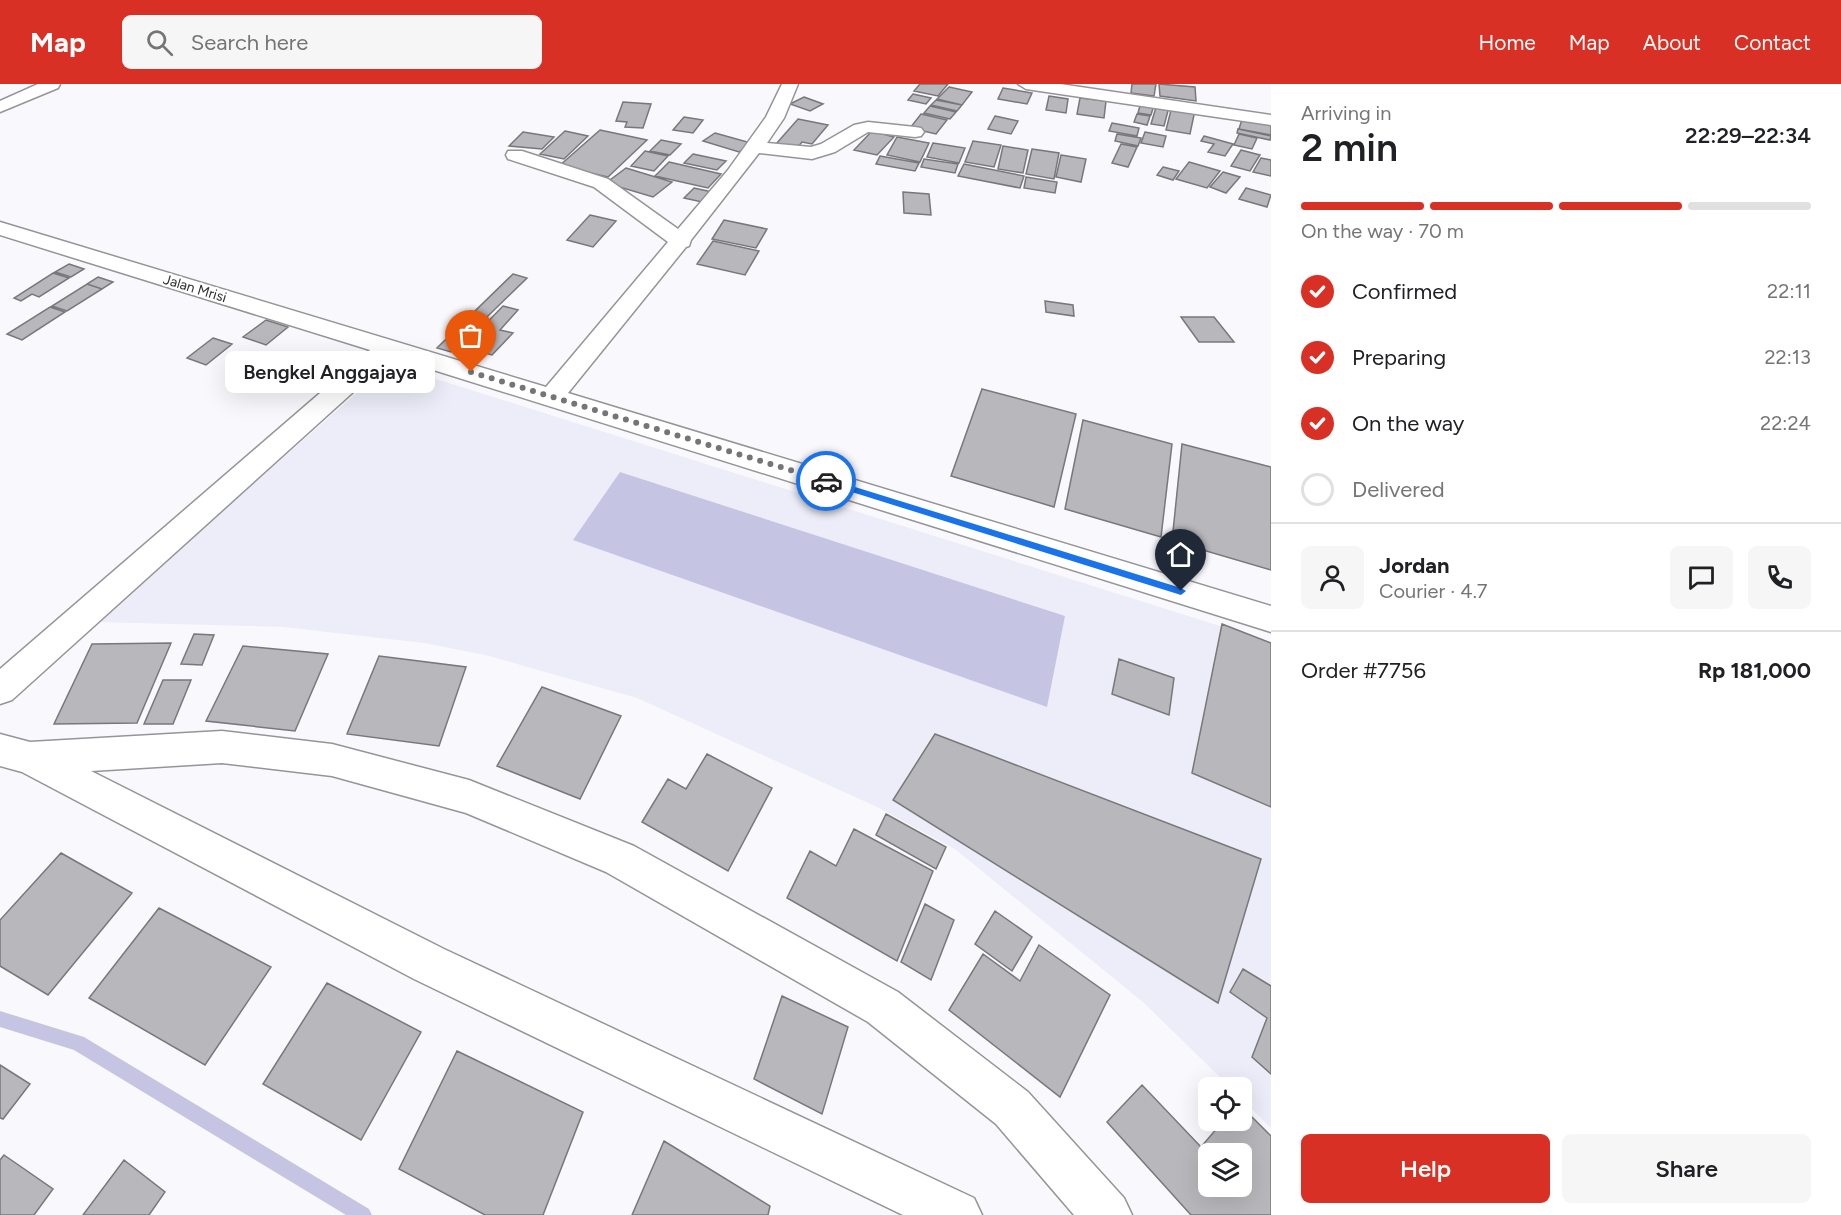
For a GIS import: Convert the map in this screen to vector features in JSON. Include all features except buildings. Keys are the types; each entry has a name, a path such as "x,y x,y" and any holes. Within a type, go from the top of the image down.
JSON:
{"street":[{"path":"0,107 52,84"},
{"path":"552,396 682,242 755,147 775,118 790,84"},
{"path":"1026,84 1271,120"},
{"path":"755,147 813,153 828,148 860,129 879,128 915,132"},
{"path":"515,155 601,183 682,242"},
{"name":"Jalan Mrisi","path":"0,228 1271,619"},
{"path":"0,690 389,347"},
{"path":"15,754 222,747 332,760 469,797 620,859 883,1007 1012,1108 1107,1215"},
{"path":"15,754 429,964 957,1215"}],"shaded area":[{"path":"411,374 430,377 1271,642 1271,1128 1252,1109 1252,1077 1220,1077 1144,1003 956,850 877,807 637,698 485,655 424,643 283,627 95,622 358,392 388,377"}],"water":[{"path":"620,472 1065,616 1047,707 573,540"}],"waterway":[{"path":"0,1019 78,1043 363,1215"}],"way so far":[{"path":"471,372 826,481"}],"place":[{"name":"Bengkel Anggajaya","path":"471,372"}],"route":[{"path":"826,481 1181,591"}]}
